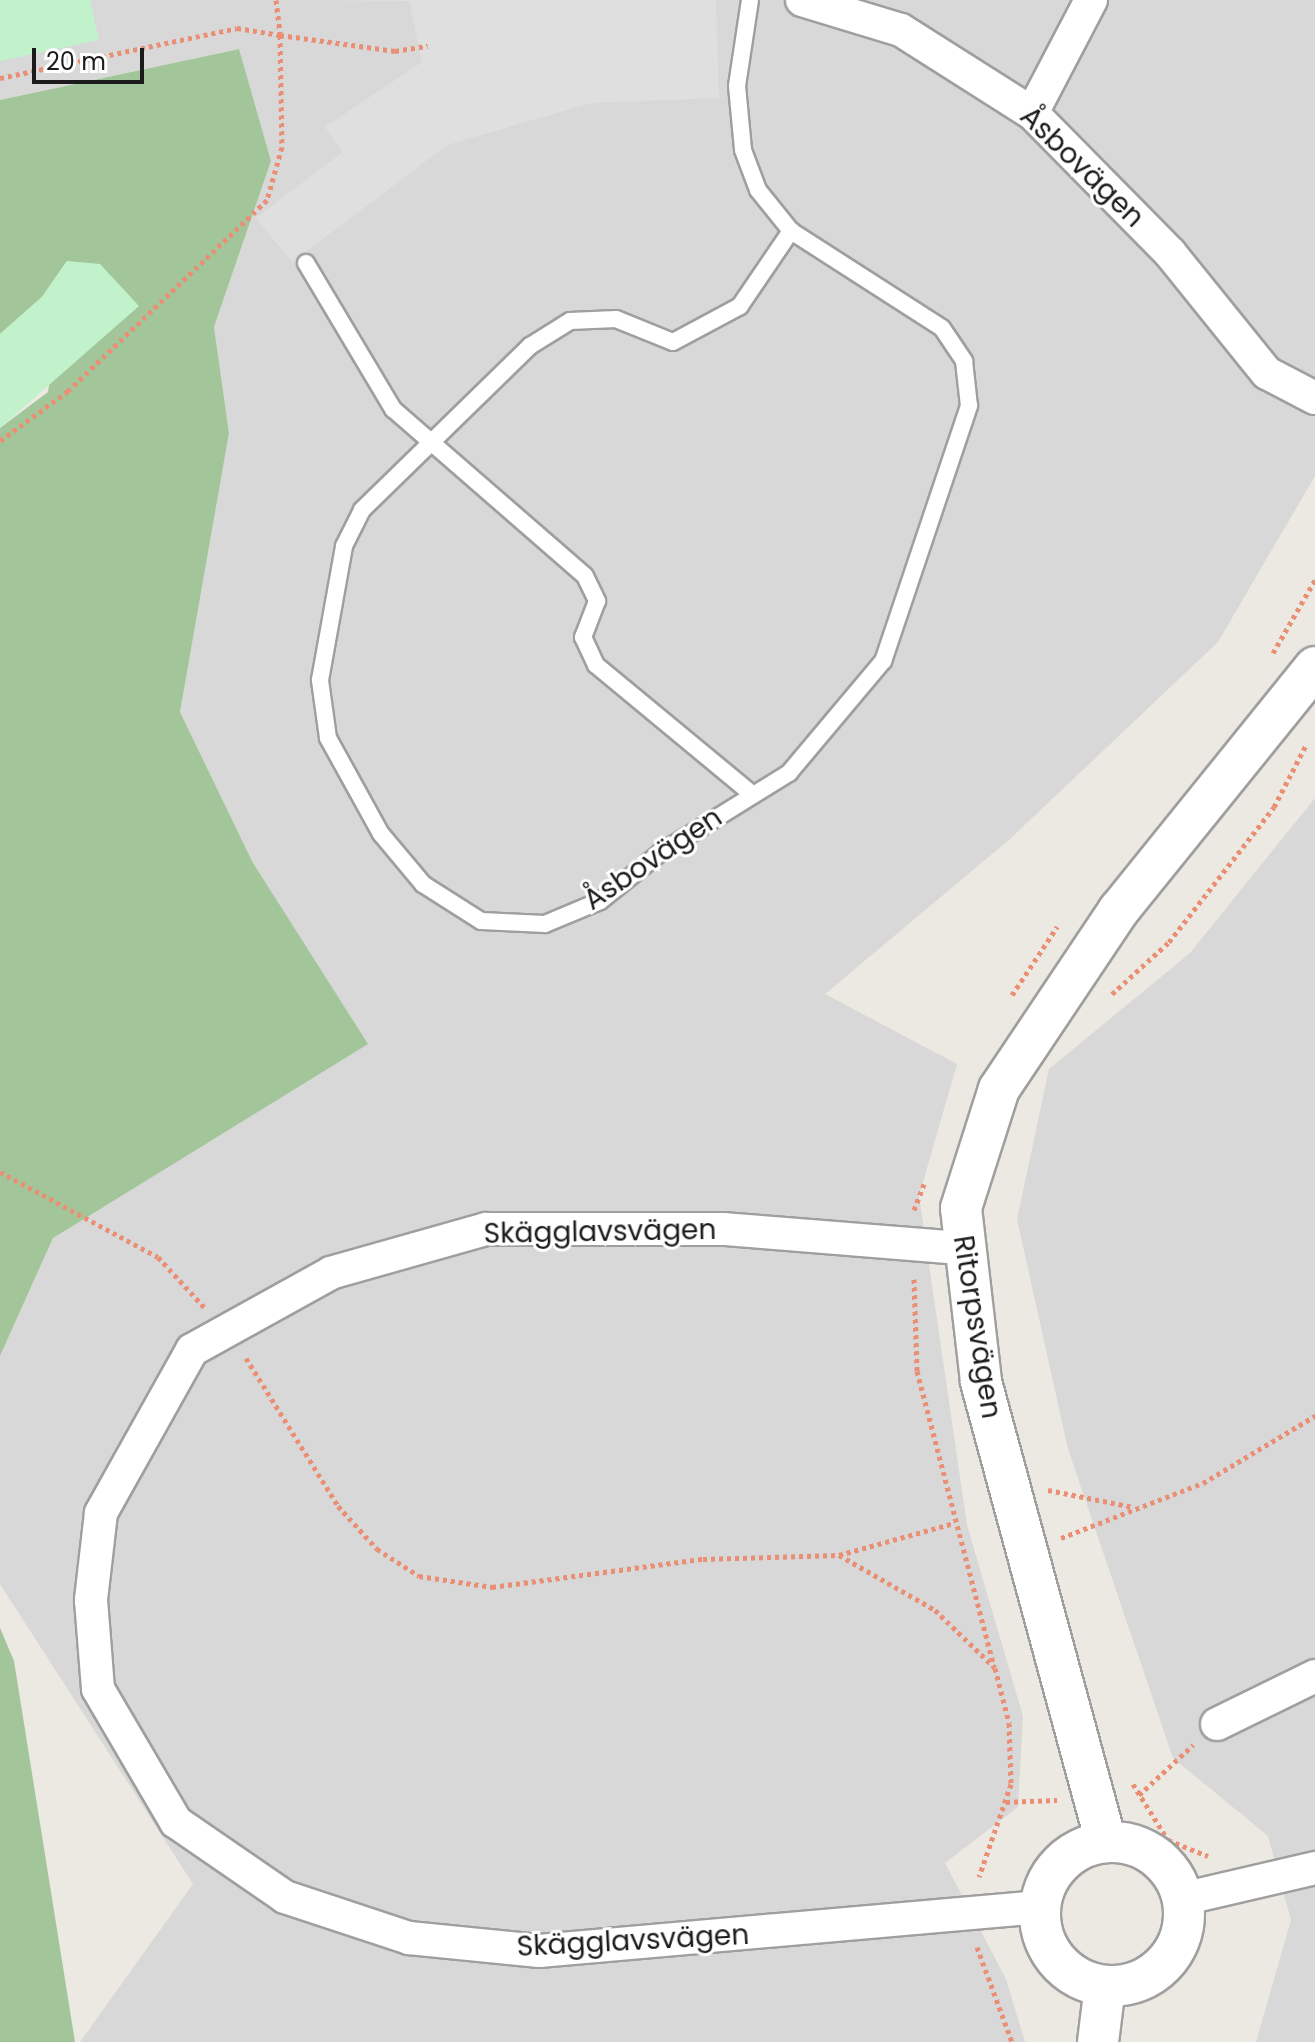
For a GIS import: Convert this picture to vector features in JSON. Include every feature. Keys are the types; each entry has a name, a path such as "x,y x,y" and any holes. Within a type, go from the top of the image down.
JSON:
{"street":[{"name":"Åsbovägen","path":"802,0 901,30 1032,113 1170,253 1267,373 1315,398"},
{"path":"1032,113 1091,0"},
{"name":"Ritorpsvägen","path":"1106,1842 1004,1480 960,1248 961,1208 999,1089 1119,910 1315,667"},
{"name":"Skägglavsvägen","path":"960,1248 723,1229 486,1229 331,1273 192,1350 101,1513 91,1600 98,1689 176,1822 285,1897 409,1938 539,1951 1040,1907"},
{"path":"1217,1724 1315,1676"},
{"path":"1106,1842 1136,1847 1163,1863 1182,1899 1181,1932 1166,1962 1149,1977 1105,1986 1064,1968 1046,1940 1040,1907 1061,1863 1106,1842"},
{"path":"1182,1899 1241,1889 1315,1868"},
{"path":"1098,2042 1105,1986"}],"lane":[{"name":"Åsbovägen","path":"750,0 737,86 743,150 758,190 791,231 942,328 964,361 969,406 883,661 789,773 751,793 600,901 545,924 481,921 423,884 381,834 328,738 320,680 344,546 362,510 428,441 530,346 570,321 616,319 673,342 740,306 791,231"},
{"path":"306,263 393,409 585,576 597,601 583,637 596,665 751,793"}],"path":[{"path":"0,441 68,391 267,200 282,147 280,35 276,0"},
{"path":"0,78 237,28 395,51 428,46"},
{"path":"1105,1000 1169,942 1227,868 1274,807 1308,740"},
{"path":"0,1172 158,1257 226,1331 338,1506 377,1549 419,1576 492,1587 703,1559 839,1555 954,1523"},
{"path":"1023,1555 1133,1507 1203,1483 1315,1416"},
{"path":"1004,1480 1133,1507"},
{"path":"839,1555 935,1610 995,1668 1013,1764 1006,1802 979,1862 977,1949 1012,2042"},
{"path":"1138,1795 1217,1724"},
{"path":"1127,1767 1138,1795 1168,1840 1228,1864 1241,1889"}],"shaded area":[{"path":"0,0 1315,0 1315,476 1218,642 1009,840 825,994 957,1064 919,1196 967,1525 1023,1716 1018,1807 945,1863 1006,1979 1025,2042 80,2042 193,1884 0,1584 0,1356 53,1238 152,1171 253,863 180,712 229,433 214,327 271,161 238,49 0,100"},
{"path":"291,0 716,0 719,98 591,103 447,145 292,262 256,218 343,152 325,127 422,62 409,1"},
{"path":"1315,798 1315,2042 1256,2042 1291,1920 1268,1836 1173,1758 1068,1449 1017,1219 1049,1069 1190,953"}],"green space":[{"path":"0,0 90,0 99,40 0,61"},
{"path":"239,49 271,161 214,327 229,433 180,712 253,863 368,1044 53,1238 0,1356 0,428 48,392 67,261 42,297 0,334 0,100"},
{"path":"67,261 100,264 139,306 0,428 0,334 42,297"},
{"path":"0,1628 14,1661 75,2042 0,2042"}]}
